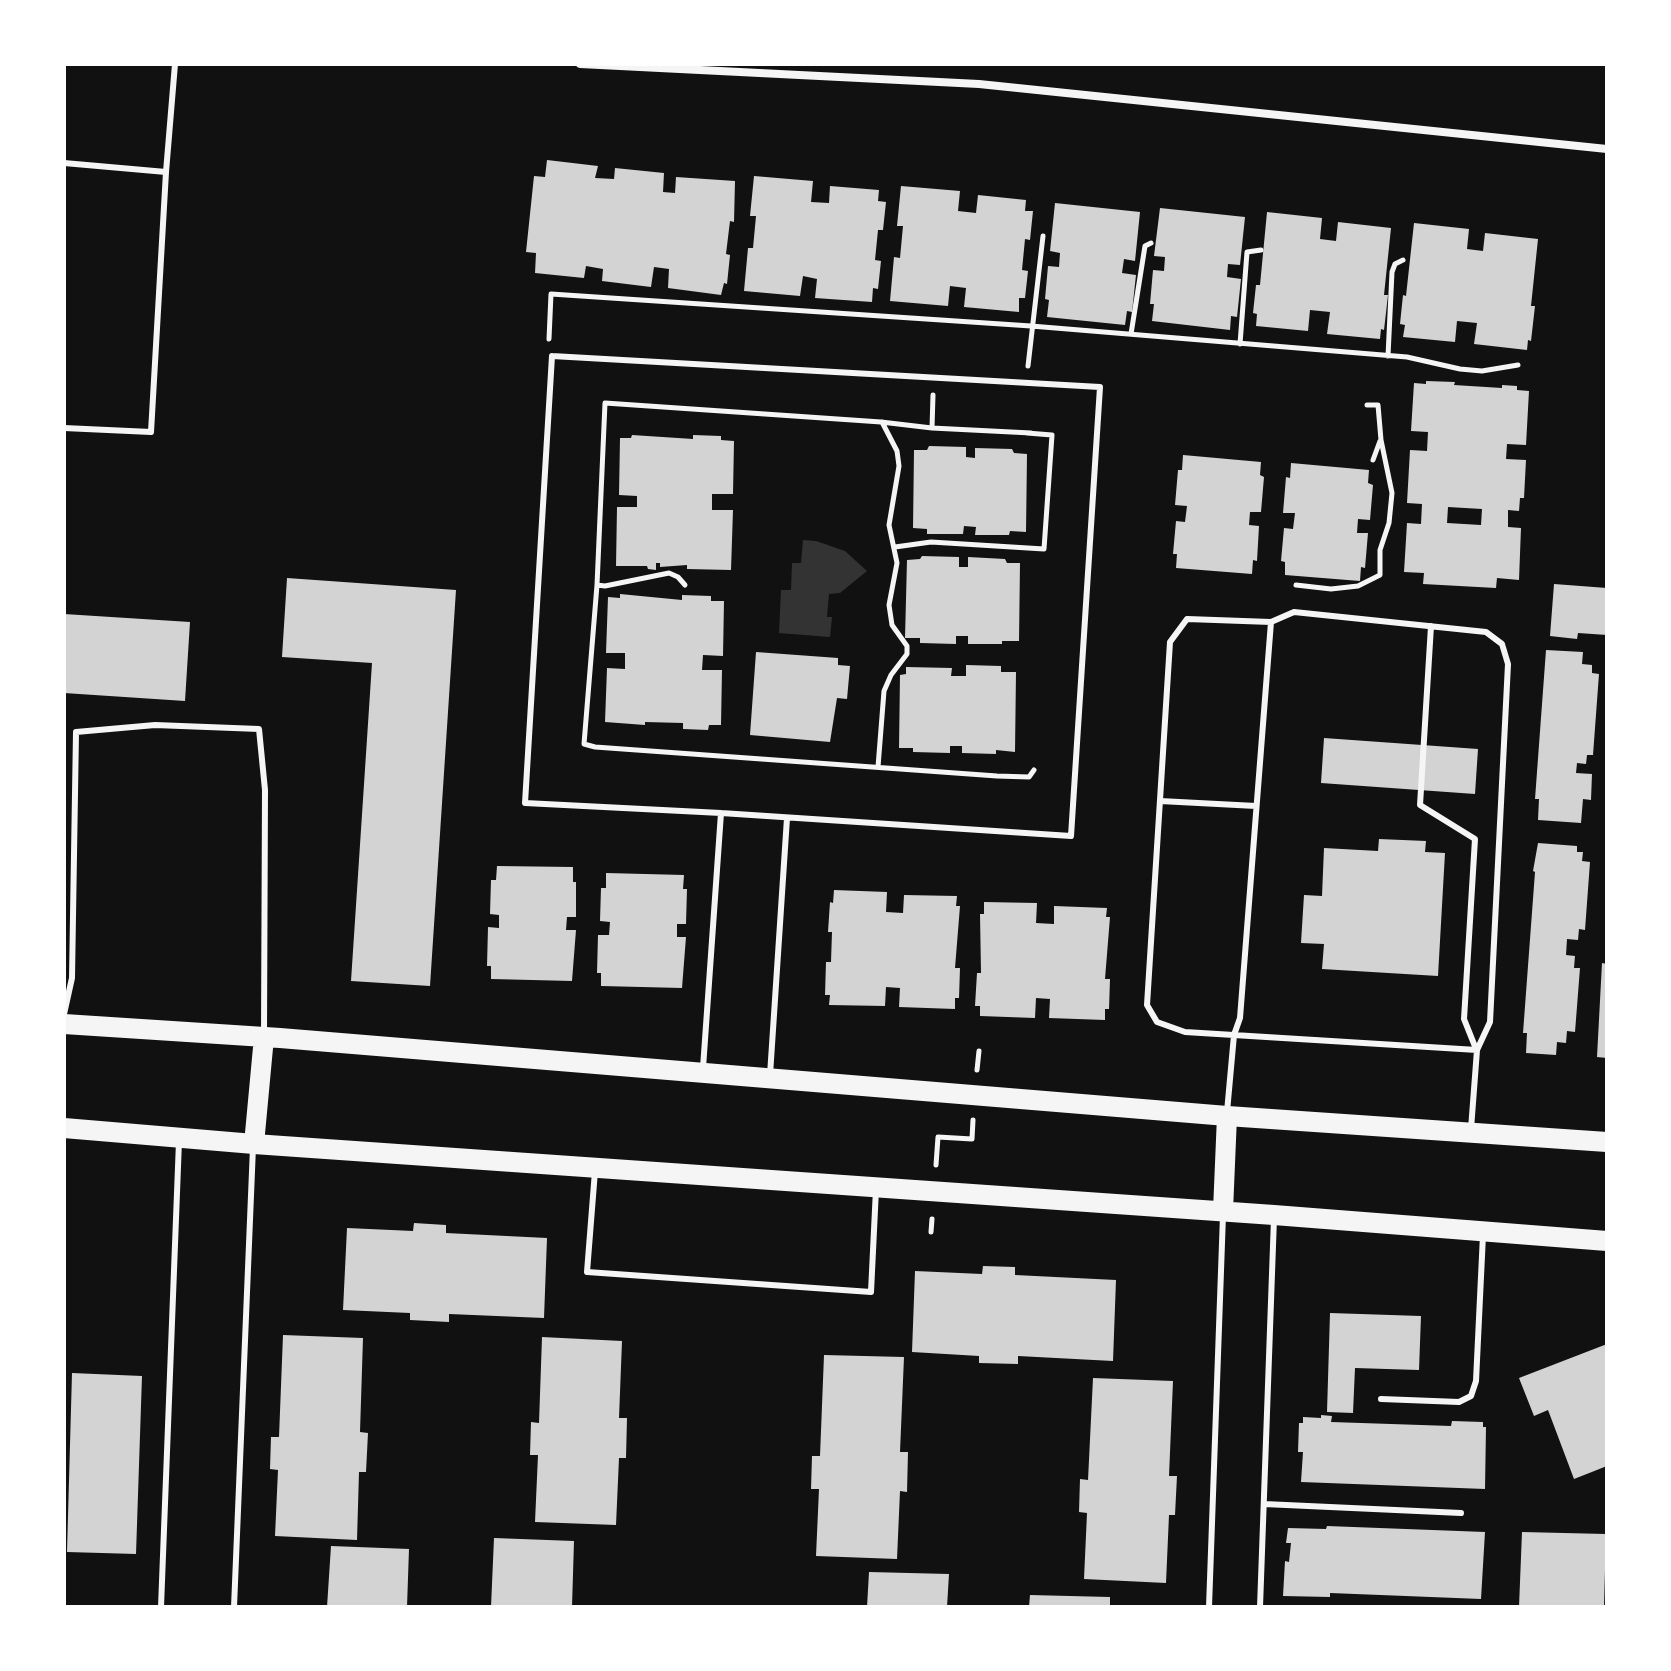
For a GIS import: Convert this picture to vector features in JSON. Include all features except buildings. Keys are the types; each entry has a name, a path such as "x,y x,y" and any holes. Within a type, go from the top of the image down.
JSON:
{"main road":[{"path":"64,1024 264,1037 1227,1116 1607,1142"},
{"path":"254,1144 264,1037"},
{"path":"1223,1211 1227,1116"},
{"path":"64,1128 1607,1241"}],"street":[{"path":"580,64 979,84 1607,149"}],"lane":[{"path":"64,428 151,432 175,64"},
{"path":"64,163 166,172"},
{"path":"552,356 933,378 1100,387 1071,836 525,803 552,356"},
{"path":"1471,1133 1477,1050 1490,1022 1508,664 1502,644 1486,632 1294,612 1271,622 1187,619 1170,642 1147,1005 1157,1022 1185,1032 1477,1050"},
{"path":"1227,1116 1234,1035 1240,1018 1271,622"},
{"path":"1431,626 1420,805 1475,839 1464,1019 1477,1050"},
{"path":"64,1014 72,978 76,732 155,725 259,729 265,790 264,1037"},
{"path":"1160,801 1256,806"},
{"path":"703,1073 721,813"},
{"path":"770,1078 787,818"},
{"path":"161,1607 179,1138"},
{"path":"234,1607 254,1144"},
{"path":"595,1168 587,1272 871,1292 877,1187"},
{"path":"1209,1607 1223,1211"},
{"path":"1260,1607 1274,1215"},
{"path":"1381,1399 1459,1402 1471,1396 1476,1381 1483,1231"},
{"path":"1264,1504 1461,1513"}],"path":[{"path":"1027,383 1043,236"},
{"path":"1131,334 1145,246 1151,243"},
{"path":"1240,344 1247,252 1261,250"},
{"path":"1388,356 1392,272 1395,264 1403,260"},
{"path":"552,356 548,332 551,294 1131,334 1407,357 1482,371 1518,365"},
{"path":"932,428 933,378"},
{"path":"895,547 931,542 1044,549 1052,435 605,403 597,585 584,744 1029,777 1034,770"},
{"path":"1296,585 1331,589 1358,586 1380,575 1380,550 1389,523 1392,493 1381,440 1378,405 1367,405"},
{"path":"878,767 884,691 891,675 907,654 907,646 892,625 889,605 897,563 889,525 899,466 892,438 881,422"},
{"path":"1373,460 1381,440"},
{"path":"597,585 669,573 685,585"},
{"path":"936,1161 938,1137 972,1139 974,1118"}],"shaded area":[{"path":"803,540 845,551 867,571 840,593 829,594 827,617 832,617 830,637 779,633 781,590 791,590 792,563 801,563"}]}
